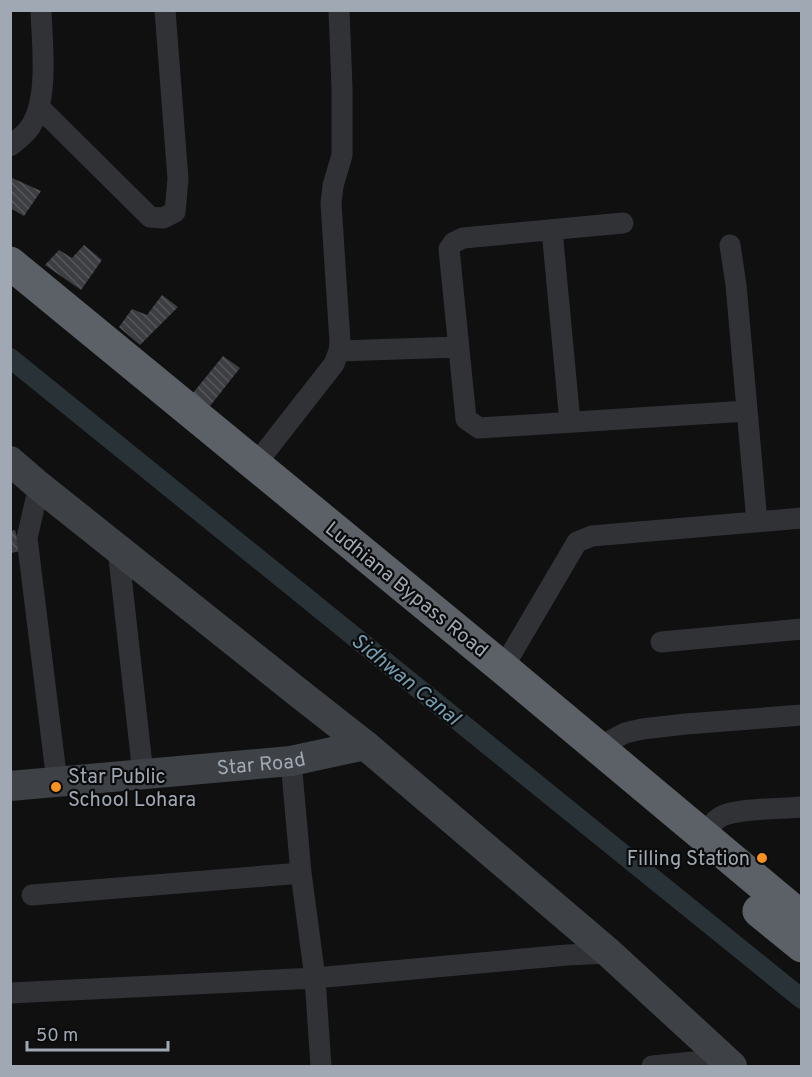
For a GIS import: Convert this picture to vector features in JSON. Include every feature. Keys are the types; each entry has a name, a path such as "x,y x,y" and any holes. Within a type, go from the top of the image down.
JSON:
{"highway":[{"name":"Ludhiana Bypass Road","path":"10,263 503,668 801,918"},
{"name":"Ludhiana Bypass Road","path":"10,292 490,685 801,946"}],"street":[{"path":"10,146 28,130 40,108 43,70 41,10"},
{"path":"40,108 150,217 163,218 175,212 178,179 165,10"},
{"path":"255,465 334,364 339,351 331,203 333,186 342,155 339,10"},
{"path":"623,223 463,238 453,243 449,249 466,419 479,428 747,411"},
{"path":"552,230 570,422"},
{"path":"730,245 736,285 757,522"},
{"path":"339,351 458,347"},
{"path":"10,461 365,745 609,953 728,1063"},
{"path":"39,486 27,538 57,782"},
{"path":"503,668 577,542 592,536 801,518"},
{"path":"118,549 143,774"},
{"path":"661,642 801,629"},
{"path":"601,750 612,740 642,729 801,715"},
{"name":"Star Road","path":"10,786 291,761 365,745"},
{"path":"291,761 301,873 315,978 321,1066"},
{"path":"702,836 711,824 723,816 737,812 801,807"},
{"path":"32,895 301,873"},
{"path":"10,993 315,978 609,953"},
{"path":"652,1066 728,1063"}],"building":[{"path":"10,177 41,191 24,216 10,208"},
{"path":"84,245 102,260 81,290 45,265 59,250 72,258"},
{"path":"162,295 178,307 140,345 119,327 132,309 147,315"},
{"path":"223,356 240,368 210,406 193,393"},
{"path":"15,530 21,551 10,553 10,531"}],"waterway":[{"name":"Sidhwan Canal","path":"10,358 802,999"}],"place":[{"name":"Star Public School Lohara","path":"56,787"},
{"name":"Filling Station","path":"762,858"}]}
